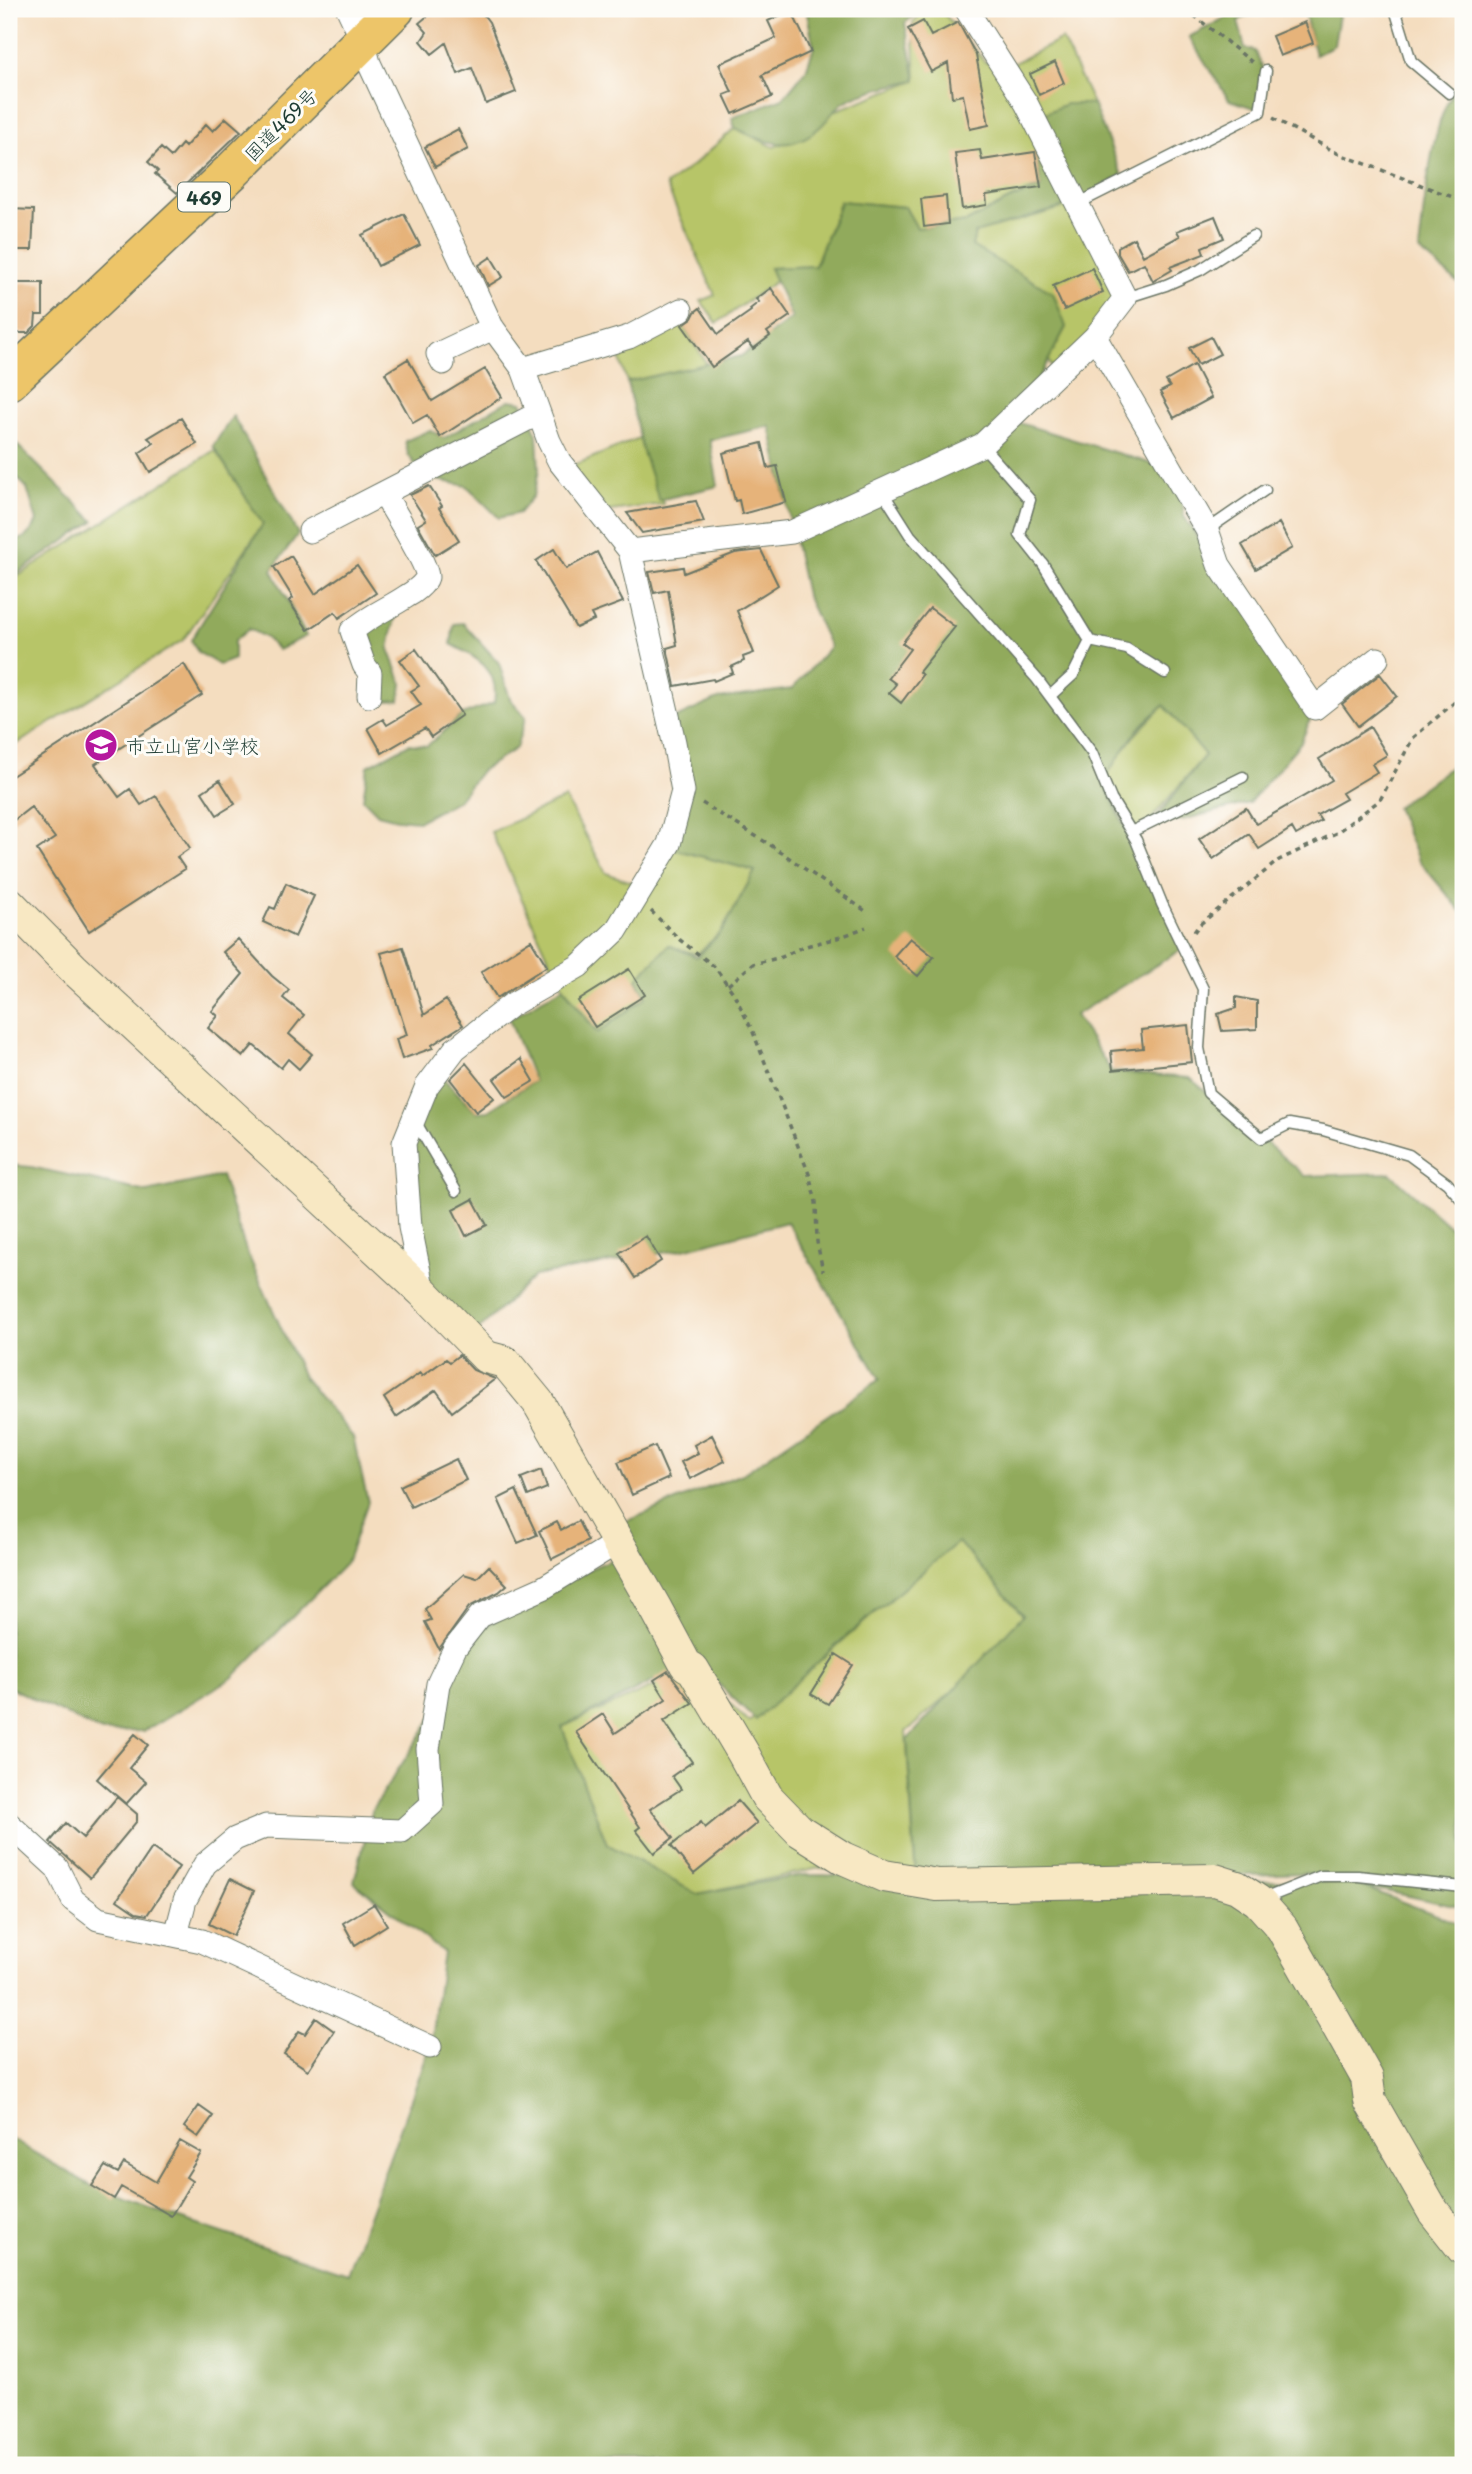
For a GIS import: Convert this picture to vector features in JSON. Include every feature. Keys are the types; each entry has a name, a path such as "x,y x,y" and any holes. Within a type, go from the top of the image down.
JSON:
{"highway":[{"name":"国道469号","path":"9,381 232,172 356,25 395,9"}],"street":[{"path":"630,551 792,532 982,445 1095,337 1125,298 1026,103 966,9"},
{"path":"356,25 369,62 493,328 523,369 559,461 630,551 674,742 682,791 669,844 616,931 579,966 511,1005 455,1049 427,1086 404,1143 410,1227 423,1292"},
{"path":"523,369 629,337 681,310"},
{"path":"443,363 438,354 493,328"},
{"path":"1095,337 1207,530 1219,565 1315,708 1377,659"},
{"path":"310,531 539,413"},
{"path":"369,696 370,673 364,665 352,631 367,617 408,596 425,581 427,575 419,555 384,494"},
{"path":"9,903 74,968 423,1292 486,1357 505,1362 538,1402 685,1665 693,1669 766,1797 800,1831 844,1858 884,1876 937,1885 1215,1880 1237,1887 1258,1901 1282,1928 1367,2078 1370,2101 1433,2211 1463,2249"},
{"path":"176,1936 185,1900 205,1864 235,1839 266,1826 402,1831 432,1804 428,1749 438,1684 455,1648 480,1616 543,1588 618,1542"},
{"path":"9,1824 57,1868 73,1900 98,1919 202,1941 430,2048"}],"lane":[{"path":"1395,9 1410,61 1449,93"},
{"path":"1077,204 1260,110 1265,72"},
{"path":"1125,298 1166,285 1200,270 1253,236"},
{"path":"982,445 1030,500 1020,535 1043,564 1090,641 1127,649 1165,673"},
{"path":"1207,530 1265,490"},
{"path":"882,491 910,534 1050,696 1092,753 1111,799 1131,832 1203,989 1199,1048 1208,1093 1261,1138 1289,1124 1323,1130 1409,1155 1447,1183 1463,1201"},
{"path":"1050,696 1073,675 1090,641"},
{"path":"1131,832 1243,777"},
{"path":"414,1118 456,1191"},
{"path":"1258,1901 1321,1876 1358,1875 1463,1887"}],"path":[{"path":"1186,9 1265,72"},
{"path":"1260,110 1337,153 1463,201"},
{"path":"1183,948 1199,925 1279,860 1336,833 1380,800 1413,738 1463,695"},
{"path":"682,791 772,846 867,912"},
{"path":"636,899 680,940 715,967 728,985 753,1032 785,1107 809,1174 816,1202 817,1242 823,1270"},
{"path":"728,985 753,964 866,927"}],"green space":[{"path":"806,9 923,9 905,23 916,80 850,99 837,108 820,127 799,141 768,141 735,128 732,118 783,98 806,70 814,47"},
{"path":"925,9 941,10 985,62 1008,66 1062,39 1093,104 1041,115 1036,152 1041,187 967,222 917,229 905,207 840,201 815,266 770,268 776,281 717,323 701,301 715,295 666,185 735,128 774,147 817,129 829,113 916,80 913,23"},
{"path":"1242,9 1253,9 1254,12 1238,21 1245,48 1255,51 1265,74 1260,110 1229,100 1189,37"},
{"path":"1340,9 1334,45 1315,55 1304,10"},
{"path":"1463,82 1463,287 1419,250 1436,134 1452,94"},
{"path":"1066,104 1093,104 1122,175 1074,204 975,233 972,246 1053,293 1066,327 1016,422 1162,467 1180,483 1184,516 1208,555 1315,708 1301,742 1249,803 1182,820 1154,821 1205,755 1164,705 1138,729 1103,781 1162,904 1189,945 1075,1015 1112,1072 1190,1078 1305,1176 1390,1173 1463,1239 1463,1908 1358,1885 1463,1925 1463,2465 9,2465 9,2138 92,2186 171,2216 347,2274 430,2047 443,1952 354,1882 373,1808 438,1709 468,1639 535,1592 625,1554 686,1665 562,1727 607,1844 697,1894 803,1875 916,1876 907,1740 1023,1615 958,1542 842,1640 756,1720 689,1656 617,1525 744,1473 880,1379 787,1222 684,1249 534,1276 473,1335 423,1292 404,1143 440,1075 476,1112 488,1111 534,1081 509,1019 563,987 597,1033 646,997 637,979 669,945 697,957 723,930 755,871 670,848 683,790 671,720 718,699 792,689 830,647 806,595 770,426 710,440 718,486 659,500 642,449 627,382 741,356 792,318 770,268 815,266 841,201 905,207 917,228 967,222 1041,187 1036,152 1041,115","holes":["1305,1873 1346,1882 1142,1880 1142,1879"]},
{"path":"1077,204 1125,298 1056,374 1048,360 1066,327 972,246 975,233"},
{"path":"677,317 707,364 627,382 617,350"},
{"path":"509,400 522,402 537,434 539,471 533,496 519,513 499,518 467,486 427,478 408,454 405,441 430,430 444,438"},
{"path":"233,416 298,534 272,570 306,636 278,650 265,637 249,629 234,641 234,659 219,665 198,652 191,640 263,524 213,446"},
{"path":"9,437 94,521 9,579 9,542 26,536 37,521 27,488 9,469"},
{"path":"639,438 663,504 603,512 565,469"},
{"path":"215,450 263,524 183,640 9,749 9,582"},
{"path":"397,607 389,649 402,683 400,700 375,702 362,622"},
{"path":"463,623 499,663 510,699 526,717 516,748 481,771 458,800 419,821 378,814 363,799 368,766 409,744 427,746 462,715 494,703 494,682 485,666 451,644 454,624"},
{"path":"1164,705 1205,755 1135,838 1102,778 1134,736"},
{"path":"1463,758 1463,913 1418,860 1396,807"},
{"path":"565,798 606,873 643,886 670,848 755,871 721,932 697,954 668,946 646,997 597,1033 558,978 491,832"},
{"path":"9,1165 31,1167 147,1192 221,1176 246,1250 303,1377 353,1437 368,1502 346,1563 232,1678 144,1731 102,1732 9,1687"},
{"path":"958,1541 1035,1619 906,1732 916,1882 820,1868 697,1894 607,1844 562,1727 693,1669 749,1722"}],"building":[{"path":"436,9 479,9 489,22 516,92 486,104 472,68 458,74 446,43 432,54 421,41 427,32 419,23"},
{"path":"791,10 811,52 762,75 772,97 733,114 724,95 732,92 719,64 776,38 768,21"},
{"path":"923,21 931,36 958,22 976,55 989,125 970,129 963,95 952,97 948,63 931,72 908,29"},
{"path":"1305,22 1313,43 1280,56 1272,36"},
{"path":"1055,62 1064,83 1039,95 1030,74"},
{"path":"226,118 241,131 177,193 155,174 158,171 148,162 161,148 171,157 182,144 185,147 206,124 213,131"},
{"path":"458,129 468,149 435,167 425,147"},
{"path":"980,150 982,160 1035,152 1041,187 986,195 987,205 962,209 955,153"},
{"path":"946,196 948,224 924,227 921,199"},
{"path":"9,209 34,210 32,250 9,250"},
{"path":"404,214 420,245 378,266 362,235"},
{"path":"1215,216 1224,238 1202,247 1204,254 1170,267 1172,270 1153,281 1144,263 1128,271 1118,254 1118,247 1134,238 1143,256 1180,236 1177,231"},
{"path":"491,257 503,277 488,286 479,265"},
{"path":"1092,268 1103,292 1064,310 1053,286"},
{"path":"16,283 43,283 43,315 36,315 35,326 28,333 15,333"},
{"path":"771,288 790,316 767,332 770,336 753,349 748,342 712,367 682,325 700,308 718,334 751,311 759,302 756,299"},
{"path":"1211,337 1220,354 1198,365 1189,348"},
{"path":"408,359 432,401 485,369 502,397 440,437 427,415 413,423 385,373"},
{"path":"1194,365 1211,398 1174,418 1160,392 1170,387 1166,381"},
{"path":"181,418 197,444 150,472 139,453 154,443 148,438"},
{"path":"762,443 768,468 777,466 786,502 742,514 739,500 735,501 723,453"},
{"path":"429,486 459,540 435,555 418,525 426,520 410,495"},
{"path":"696,501 704,522 642,533 627,513"},
{"path":"1279,523 1292,548 1256,569 1242,545"},
{"path":"554,549 566,569 597,552 623,602 591,614 594,620 576,628 536,561"},
{"path":"761,550 778,585 737,611 754,653 743,657 744,661 731,667 733,673 714,681 713,679 675,686 667,648 677,645 668,590 654,593 649,572 683,567 684,573 735,553"},
{"path":"291,556 315,594 357,565 376,593 339,618 335,612 308,630 289,601 293,598 274,567"},
{"path":"930,608 955,627 919,672 922,675 901,703 889,693 896,684 888,678 910,649 902,643"},
{"path":"416,649 462,715 431,737 425,728 382,753 368,728 383,719 387,725 421,705 411,691 419,686 400,660"},
{"path":"184,664 202,695 95,764 119,797 130,789 141,805 156,796 190,848 177,857 185,869 89,931 37,850 55,838 31,807 9,824 9,778"},
{"path":"1380,674 1397,696 1358,726 1342,704"},
{"path":"1370,727 1387,755 1372,764 1377,772 1342,793 1346,799 1317,815 1321,821 1296,835 1292,828 1259,849 1249,834 1213,859 1199,839 1246,808 1256,824 1332,780 1319,759"},
{"path":"220,780 235,804 217,815 202,792"},
{"path":"286,883 314,896 295,937 263,922 270,907 275,909"},
{"path":"910,938 934,957 918,976 894,956"},
{"path":"238,939 272,976 289,990 283,998 304,1015 289,1034 312,1054 299,1069 288,1059 281,1068 253,1045 243,1057 208,1028 218,1016 212,1011 243,974 223,952"},
{"path":"531,940 547,966 497,998 481,972"},
{"path":"403,947 424,1015 446,1000 463,1025 432,1045 433,1048 402,1059 396,1039 407,1035 381,953"},
{"path":"629,969 645,995 595,1027 578,1001"},
{"path":"1236,997 1257,1001 1257,1029 1222,1031 1218,1014 1236,1008"},
{"path":"1188,1025 1192,1062 1113,1070 1111,1051 1143,1048 1141,1030"},
{"path":"521,1059 534,1081 507,1097 494,1079"},
{"path":"466,1063 494,1098 476,1112 450,1079"},
{"path":"473,1199 487,1225 466,1236 453,1210"},
{"path":"646,1236 661,1261 635,1278 619,1253"},
{"path":"459,1355 473,1370 495,1379 452,1412 436,1390 396,1417 384,1398 420,1373 422,1376 446,1359 450,1362"},
{"path":"712,1435 725,1461 690,1479 681,1462 698,1453 694,1445"},
{"path":"655,1446 669,1478 632,1495 618,1462"},
{"path":"456,1459 466,1480 411,1507 400,1486"},
{"path":"541,1470 547,1488 528,1496 521,1478"},
{"path":"516,1490 537,1535 518,1543 498,1499"},
{"path":"578,1521 588,1541 552,1559 539,1531 557,1522 561,1530"},
{"path":"489,1566 507,1585 469,1607 439,1649 425,1622 431,1620 425,1609 464,1574 477,1578"},
{"path":"836,1654 853,1665 828,1704 811,1694"},
{"path":"668,1671 692,1703 664,1721 692,1762 672,1776 681,1789 650,1809 673,1838 654,1853 636,1830 640,1827 576,1732 603,1714 615,1733 666,1699 654,1680"},
{"path":"135,1734 148,1745 129,1768 146,1782 126,1804 97,1779"},
{"path":"117,1797 137,1814 137,1821 90,1878 50,1842 66,1823 83,1838"},
{"path":"738,1801 757,1823 694,1874 671,1846 701,1822 705,1828"},
{"path":"152,1848 179,1867 147,1915 136,1913 117,1900"},
{"path":"230,1879 254,1891 233,1936 209,1924"},
{"path":"374,1904 387,1925 355,1945 343,1923"},
{"path":"316,2018 334,2031 308,2070 284,2054 299,2031 305,2034"},
{"path":"199,2106 213,2116 198,2137 184,2127"},
{"path":"180,2141 201,2153 186,2177 192,2181 171,2216 121,2187 114,2199 92,2186 105,2166 118,2173 124,2163 156,2182"}],"place":[{"name":"市立山宮小学校","path":"101,745"}]}
